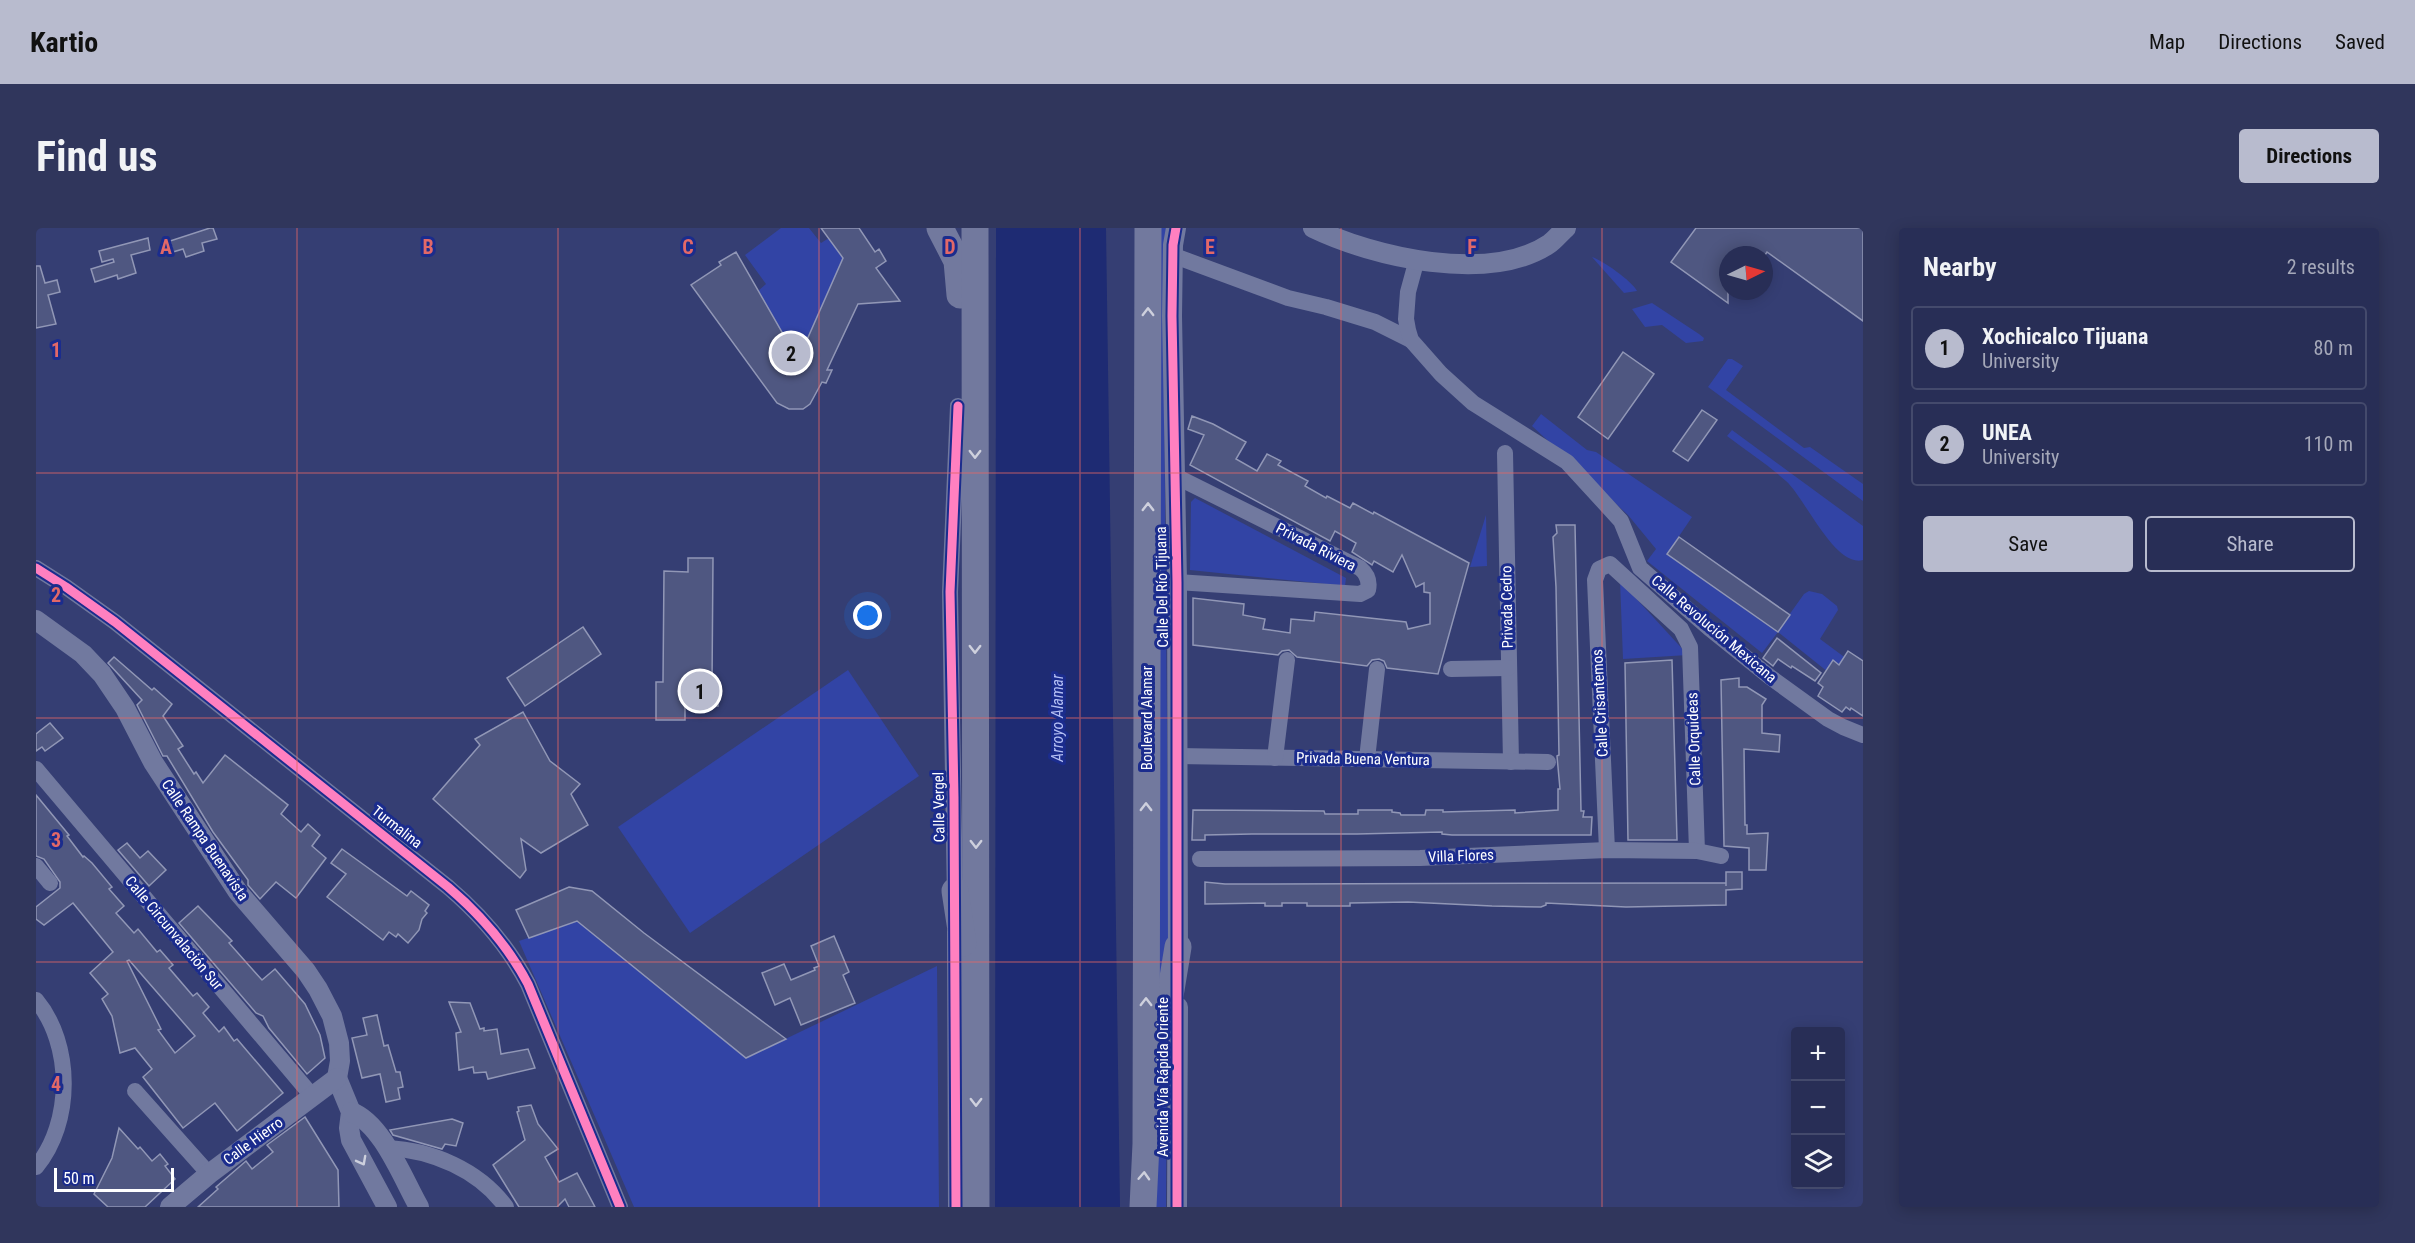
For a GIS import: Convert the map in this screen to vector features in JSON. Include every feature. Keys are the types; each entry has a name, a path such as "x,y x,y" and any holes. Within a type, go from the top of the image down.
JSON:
{"highway":[{"path":"940,228 952,250 959,273 958,406"},
{"name":"Boulevard Alamar","path":"1143,1207 1146,1144 1148,228"},
{"path":"958,406 975,236"},
{"path":"975,236 976,1207"},
{"path":"955,891 968,974 976,1062"},
{"path":"1146,1144 1178,947"}],"street":[{"name":"Calle Del Río Tijuana","path":"1176,228 1172,255 1178,582 1178,947"},
{"path":"1313,228 1356,246 1417,260 1480,263 1505,260 1539,249 1551,243 1566,228"},
{"path":"1172,255 1288,298 1336,309 1375,322 1411,340"},
{"path":"1411,340 1406,319 1407,299 1417,260"},
{"name":"Calle Revolución Mexicana","path":"1411,340 1441,375 1473,403 1567,462 1621,521 1640,568 1770,677 1828,719 1863,735"},
{"name":"Calle Vergel","path":"956,1207 955,891 950,592 958,406"},
{"name":"Privada Cedro","path":"1505,453 1511,762"},
{"name":"Privada Riviera","path":"1175,476 1360,568 1366,573 1369,585 1368,590 1360,594 1178,582"},
{"name":"Calle Orquideas","path":"1610,564 1681,629 1690,647 1697,851"},
{"name":"Calle Crisantemos","path":"1607,850 1595,580 1599,569 1610,564"},
{"name":"Turmalina","path":"36,568 115,622 448,887 479,915 510,954 528,984 620,1207"},
{"name":"Calle Rampa Buenavista","path":"36,620 82,654 102,674 125,708 153,762 238,892 306,971 318,989 332,1016 339,1043 340,1060 337,1078"},
{"path":"1275,758 1287,660"},
{"path":"1367,759 1377,669"},
{"path":"1451,669 1508,669"},
{"name":"Privada Buena Ventura","path":"1177,756 1548,762"},
{"name":"Calle Circunvalación Sur","path":"36,769 313,1097"},
{"name":"Villa Flores","path":"1177,859 1420,858 1607,850 1697,851 1721,856"},
{"path":"36,866 50,883"},
{"name":"Avenida Vía Rápida Oriente","path":"1178,947 1178,1207"},
{"path":"36,1000 46,1011 63,1058 63,1108 46,1155 36,1167"},
{"path":"337,1078 351,1112 349,1128 351,1140 387,1207"},
{"name":"Calle Hierro","path":"170,1207 209,1174 337,1078"},
{"path":"135,1091 209,1174"},
{"path":"351,1112 364,1119 387,1148 418,1207"},
{"path":"387,1148 411,1151 460,1167 489,1188 506,1207"}],"shaded area":[{"path":"781,228 809,228 821,243 829,238 843,258 798,360 758,291 766,284 745,255"},
{"path":"1155,228 1168,228 1163,270 1169,951 1158,1008"},
{"path":"1592,257 1616,271 1637,291 1624,293"},
{"path":"1652,303 1699,334 1704,338 1703,341 1686,343 1662,325 1645,327 1632,309"},
{"path":"1728,359 1743,366 1726,390 1804,448 1810,447 1863,484 1863,501 1708,387"},
{"path":"1541,414 1587,450 1596,452 1692,517 1667,554 1777,632 1804,594 1809,591 1822,594 1837,606 1838,610 1820,639 1847,659 1828,672 1778,632 1762,653 1647,561 1656,549 1628,515 1532,426"},
{"path":"1732,430 1863,526 1863,560 1852,560 1831,543 1786,481 1727,436"},
{"path":"1195,498 1346,578 1345,586 1190,570 1191,502"},
{"path":"1486,515 1487,566 1470,567"},
{"path":"1620,581 1688,655 1623,659"},
{"path":"848,670 919,776 690,933 618,827"},
{"path":"577,921 746,1058 937,966 939,1207 634,1207 519,941"},
{"path":"1167,1044 1166,1207 1154,1207 1155,1097"}],"water":[{"name":"Arroyo Alamar","path":"996,228 1106,228 1120,1207 995,1207"}],"building":[{"path":"213,228 217,239 202,243 204,251 186,257 183,249 173,252 170,241"},
{"path":"821,228 859,228 875,252 879,249 886,261 876,268 900,301 858,304 827,370 832,370 826,383 822,382 810,404 803,409 789,409 777,403 691,285 721,265 719,262 736,252 798,360 843,258"},
{"path":"1696,228 1863,228 1863,321 1773,256 1773,246 1719,246 1719,297 1671,262"},
{"path":"148,238 150,250 131,255 136,273 118,279 117,275 95,282 91,269 114,262 113,259 102,262 99,251"},
{"path":"36,266 40,266 45,283 57,280 60,292 48,295 56,324 36,328"},
{"path":"1623,352 1654,374 1608,439 1578,417"},
{"path":"1702,410 1717,420 1688,461 1673,451"},
{"path":"1192,416 1213,424 1246,442 1236,459 1257,471 1267,454 1281,461 1278,465 1308,481 1305,486 1326,498 1327,496 1350,508 1353,503 1373,514 1374,512 1469,563 1438,674 1387,668 1384,661 1379,659 1372,660 1367,666 1297,657 1289,650 1282,651 1278,655 1193,645 1193,598 1244,604 1243,615 1265,619 1263,629 1290,633 1291,619 1314,621 1315,612 1406,622 1408,629 1430,624 1430,593 1424,592 1424,583 1416,587 1402,555 1393,572 1374,561 1372,565 1352,552 1356,543 1335,531 1330,541 1190,465 1204,435 1188,429"},
{"path":"1556,525 1575,525 1581,811 1584,811 1583,817 1592,817 1591,835 1452,835 1442,834 1442,832 1252,834 1205,835 1205,840 1192,840 1193,810 1324,811 1325,814 1358,814 1358,810 1392,810 1401,815 1425,815 1426,810 1443,810 1443,812 1515,810 1515,813 1558,810 1558,789 1560,789 1557,756 1559,755 1556,587 1553,537 1557,533"},
{"path":"1679,537 1790,615 1778,632 1667,554"},
{"path":"688,558 713,558 712,685 718,685 718,706 685,706 685,720 656,720 656,682 663,682 664,571 688,572"},
{"path":"583,627 601,654 525,706 507,678"},
{"path":"1777,638 1821,673 1815,681 1778,659 1773,666 1763,658"},
{"path":"1848,651 1863,661 1863,716 1846,707 1842,712 1818,696 1823,687 1818,683 1833,660 1839,665"},
{"path":"114,657 172,704 163,716 183,746 178,749 194,774 196,772 203,783 225,755 288,805 281,814 301,832 308,824 320,835 312,846 326,858 296,898 276,882 260,899 248,885 248,880 213,832 167,756 163,756 137,705 142,700 108,663"},
{"path":"1672,660 1677,840 1628,840 1625,663"},
{"path":"1739,678 1739,687 1747,687 1766,699 1762,705 1762,733 1780,735 1779,752 1744,749 1745,825 1747,825 1747,834 1768,833 1766,870 1749,870 1749,848 1724,846 1721,680"},
{"path":"523,712 550,761 580,784 571,794 588,825 541,853 521,839 526,870 520,878 433,799 480,745 475,739"},
{"path":"50,723 63,738 45,751 42,747 36,751 36,734"},
{"path":"36,795 69,835 67,836 83,857 92,863 112,887 109,889 124,906 116,913 134,933 138,929 157,952 160,950 173,965 169,968 193,996 197,993 209,1007 203,1013 219,1032 224,1027 234,1041 237,1039 283,1093 237,1131 215,1103 183,1128 143,1077 152,1069 135,1048 120,1053 112,1016 102,999 108,994 90,973 113,952 73,903 44,925 36,919 36,907 60,888 60,882 44,859 36,856","holes":["129,960 195,1036 175,1053 158,1030 161,1029 127,961"]},
{"path":"127,843 140,858 148,851 166,870 149,886 118,850"},
{"path":"342,849 407,896 411,891 429,905 419,930 408,943 398,934 396,937 389,932 383,940 327,897 346,874 331,863"},
{"path":"1726,872 1742,872 1742,889 1726,890 1726,905 1626,907 1546,903 1541,907 1408,902 1350,903 1350,906 1307,906 1307,903 1282,903 1282,906 1265,906 1265,903 1205,904 1205,882 1225,884 1726,883"},
{"path":"569,887 592,891 644,933 786,1039 746,1058 577,921 529,938 516,910"},
{"path":"198,906 232,941 229,943 262,980 275,969 305,1004 320,1035 325,1058 307,1074 269,1028 263,1016 256,1013 179,923"},
{"path":"834,936 849,972 843,975 855,1003 801,1025 790,998 775,1005 762,973 784,964 791,980 815,970 814,968 819,966 811,946"},
{"path":"449,1002 470,1003 480,1029 484,1028 484,1031 497,1029 501,1054 528,1049 535,1068 488,1079 486,1072 474,1073 473,1067 459,1070 456,1033 461,1032"},
{"path":"377,1015 384,1046 388,1045 396,1072 400,1072 403,1087 398,1088 400,1099 386,1102 380,1074 362,1078 352,1038 367,1035 363,1018"},
{"path":"531,1105 538,1124 558,1149 545,1157 559,1182 577,1173 595,1207 569,1207 565,1199 557,1207 519,1207 493,1165 525,1140 517,1112 518,1107"},
{"path":"305,1117 338,1170 339,1207 198,1207 218,1189 216,1187 246,1161 252,1169 273,1152 267,1145"},
{"path":"452,1119 463,1123 456,1146 445,1144 442,1149 393,1135 390,1130"},
{"path":"119,1128 152,1161 160,1154 168,1164 165,1166 175,1179 145,1207 108,1207 94,1194 112,1158"}],"cycle path":[{"path":"1176,228 1173,245 1172,316 1177,582 1177,1207"},
{"path":"956,1207 954,797 950,592 958,406"},
{"path":"36,568 115,622 448,887 483,920 503,944 528,984 620,1207"}],"place":[{"name":"UNEA","path":"791,353"},
{"name":"Xochicalco Tijuana","path":"700,691"}]}
